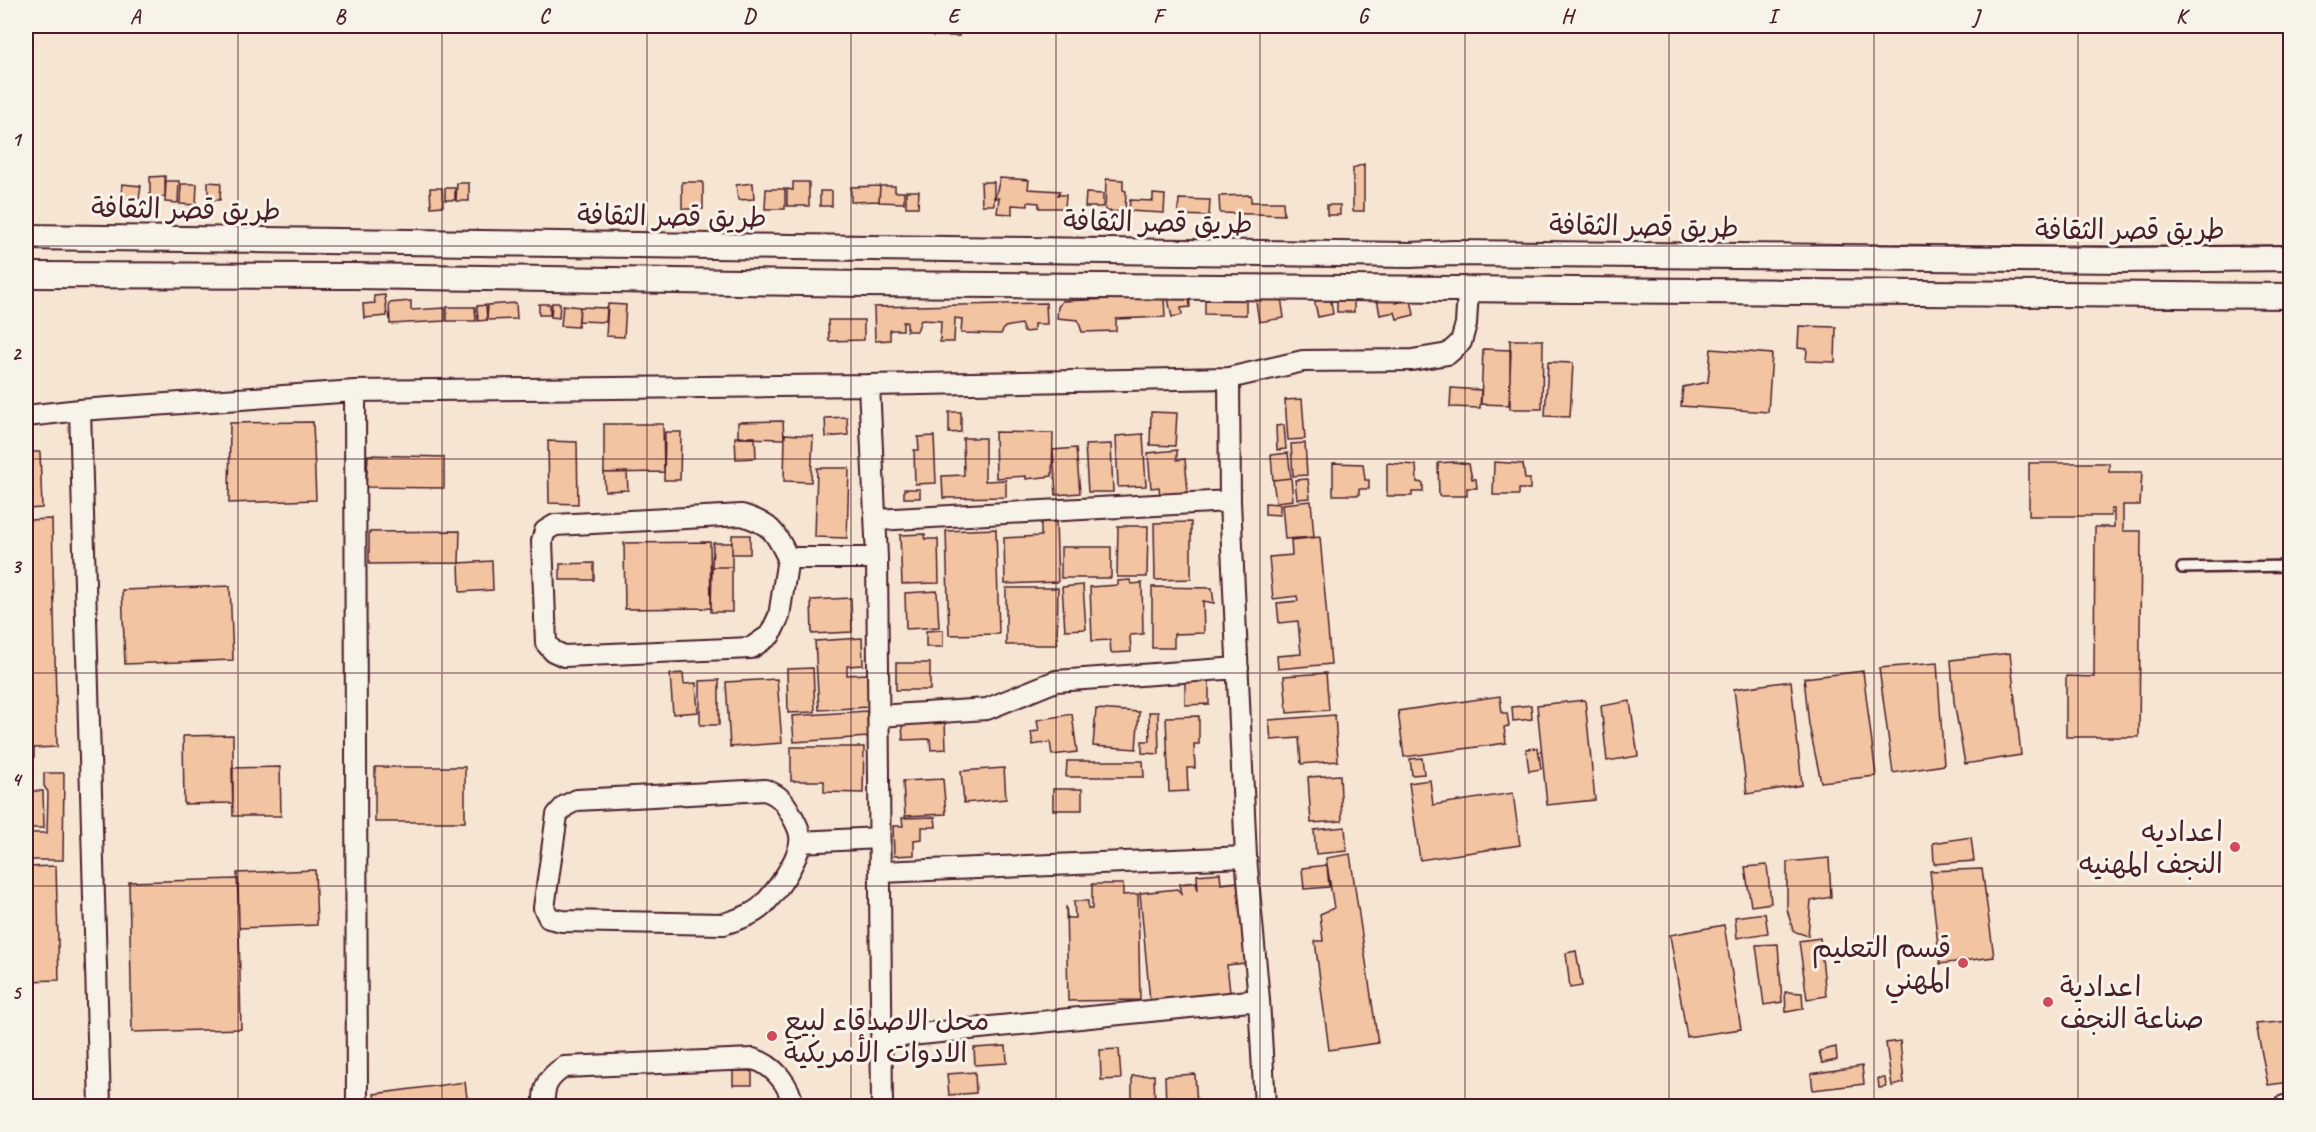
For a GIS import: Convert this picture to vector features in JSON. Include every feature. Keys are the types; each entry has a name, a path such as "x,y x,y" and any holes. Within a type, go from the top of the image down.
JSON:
{"street":[{"name":"طريق قصر الثقافة","path":"26,237 1410,255 1453,253 2112,260 2290,258"},
{"path":"26,275 354,276 864,284 1236,285 1468,290 1571,288 2290,296"},
{"path":"26,416 80,410 355,391 869,386 1228,378 1303,361 1412,360 1448,354 1461,342 1466,324 1468,290"},
{"path":"1228,378 1230,501 1246,857 1259,1000 1265,1107"},
{"path":"869,386 877,558 882,1107"},
{"path":"355,391 357,1107"},
{"path":"80,410 100,1107"},
{"path":"876,520 1230,501"},
{"path":"742,515 763,522 777,534 788,558 779,616 770,635 751,648 564,656 554,651 546,643 542,541 545,531 555,525 742,515"},
{"path":"788,558 877,558"},
{"path":"878,716 987,708 1056,681 1238,668"},
{"path":"765,790 778,795 786,805 798,827 801,842 795,857 764,904 747,916 724,924 562,921 549,918 544,908 557,815 565,806 577,800 765,790"},
{"path":"801,842 879,838"},
{"path":"881,872 1246,857"},
{"path":"881,1038 1259,1000"},
{"path":"544,1107 543,1089 550,1076 564,1067 753,1059 766,1062 778,1073 793,1107"},
{"path":"2284,1107 2290,1106"}],"lane":[{"path":"2182,568 2290,566"}],"building":[{"path":"933,26 959,26 959,36 933,36"},
{"path":"1364,164 1364,211 1353,211 1353,168"},
{"path":"165,176 165,197 150,197 150,177"},
{"path":"1000,178 1029,180 1028,189 1060,191 1058,195 1066,195 1065,208 1039,208 1039,203 1028,202 1028,206 1012,205 1012,214 997,213 999,198 995,198"},
{"path":"1106,179 1123,180 1123,190 1126,191 1125,212 1105,211"},
{"path":"166,181 179,181 178,203 165,202"},
{"path":"208,182 221,183 220,200 208,200"},
{"path":"682,182 703,182 703,209 682,209"},
{"path":"793,182 809,182 809,206 787,206 787,189 793,190"},
{"path":"981,182 994,182 994,205 982,205"},
{"path":"457,183 469,183 469,201 456,201"},
{"path":"753,183 754,199 738,200 736,185"},
{"path":"122,184 141,186 139,199 121,197"},
{"path":"181,184 197,184 196,205 180,204"},
{"path":"880,186 879,201 851,202 851,187"},
{"path":"880,186 895,186 895,192 904,192 904,203 879,202"},
{"path":"430,188 442,188 443,206 431,207"},
{"path":"445,188 455,188 455,200 445,200"},
{"path":"766,189 785,189 785,209 765,209"},
{"path":"820,191 832,191 832,206 820,206"},
{"path":"906,191 919,191 918,207 906,207"},
{"path":"1086,193 1103,194 1103,207 1085,207"},
{"path":"1153,194 1165,195 1164,213 1129,211 1130,200 1153,201"},
{"path":"1251,195 1251,202 1283,202 1284,215 1220,213 1219,196"},
{"path":"1179,199 1210,200 1209,216 1178,215"},
{"path":"1327,205 1340,205 1340,215 1327,215"},
{"path":"1205,293 1246,294 1246,315 1205,314"},
{"path":"1167,294 1189,295 1190,307 1181,308 1182,315 1172,317"},
{"path":"385,295 387,316 364,318 363,304 375,303 374,296"},
{"path":"1330,295 1333,314 1318,317 1314,299"},
{"path":"1394,295 1396,303 1411,299 1414,315 1397,319 1395,312 1380,315 1377,299"},
{"path":"1164,297 1165,317 1116,319 1116,331 1082,332 1078,320 1057,318 1058,307 1062,301"},
{"path":"1281,297 1284,318 1259,322 1256,301"},
{"path":"1337,299 1354,299 1354,312 1337,312"},
{"path":"411,301 411,310 445,308 445,321 390,324 389,303"},
{"path":"516,303 517,319 487,320 488,305"},
{"path":"552,303 560,303 559,318 551,317"},
{"path":"1046,303 1047,324 1034,324 1034,331 1024,332 1021,324 1005,327 1001,334 961,333 962,319 955,318 954,342 940,342 941,321 921,320 917,331 907,331 907,322 903,322 903,330 890,330 890,340 875,341 874,307"},
{"path":"539,304 550,304 550,315 539,315"},
{"path":"608,304 626,305 624,337 606,336"},
{"path":"486,305 487,320 478,321 477,306"},
{"path":"563,305 580,307 578,327 561,326"},
{"path":"447,307 475,307 476,321 447,321"},
{"path":"580,307 607,308 606,322 579,321"},
{"path":"828,320 864,320 864,340 829,341"},
{"path":"1799,326 1836,327 1835,362 1806,361 1807,349 1798,348"},
{"path":"1510,340 1543,340 1542,409 1510,409"},
{"path":"1483,349 1511,350 1509,405 1481,404"},
{"path":"1711,349 1772,354 1768,412 1681,406 1683,387 1708,382"},
{"path":"1548,362 1573,363 1570,417 1545,416"},
{"path":"1451,388 1481,390 1480,408 1450,407"},
{"path":"1302,399 1305,439 1288,440 1285,400"},
{"path":"949,412 961,412 961,432 949,433"},
{"path":"1151,412 1177,413 1175,446 1150,445"},
{"path":"847,417 848,435 826,437 825,418"},
{"path":"783,421 784,439 738,438 738,422"},
{"path":"313,422 316,500 229,503 230,423"},
{"path":"604,424 663,424 664,472 604,473"},
{"path":"1284,425 1286,449 1277,450 1276,426"},
{"path":"665,432 681,432 680,480 664,480"},
{"path":"995,432 1053,433 1052,476 1026,479 1026,476 996,478"},
{"path":"785,434 813,436 811,482 784,481"},
{"path":"1143,434 1146,486 1118,487 1116,436"},
{"path":"934,436 936,483 915,484 914,450 919,450 918,437"},
{"path":"735,437 755,437 756,458 736,459"},
{"path":"963,438 985,438 985,481 1006,480 1006,497 943,498 942,476 964,475"},
{"path":"548,441 577,442 578,504 549,503"},
{"path":"1305,443 1307,475 1293,476 1291,444"},
{"path":"1111,444 1113,492 1088,492 1085,445"},
{"path":"1076,448 1080,493 1056,495 1053,450"},
{"path":"1177,450 1177,460 1185,459 1188,492 1160,495 1159,487 1151,488 1148,453"},
{"path":"26,452 40,452 42,508 26,509"},
{"path":"1288,453 1291,478 1273,480 1271,455"},
{"path":"368,455 444,457 444,488 366,487"},
{"path":"1494,462 1523,464 1525,479 1530,479 1530,489 1519,489 1519,495 1493,495"},
{"path":"1333,463 1363,464 1365,480 1369,480 1369,489 1359,489 1359,495 1333,495"},
{"path":"1387,463 1416,465 1417,482 1423,483 1423,492 1412,492 1412,496 1387,496"},
{"path":"1438,463 1469,464 1472,479 1476,479 1477,488 1467,488 1467,496 1439,496"},
{"path":"2029,463 2109,463 2109,472 2142,472 2140,505 2123,505 2123,531 2141,531 2139,737 2066,737 2066,676 2094,677 2095,527 2114,527 2114,509 2111,509 2111,516 2029,516"},
{"path":"817,468 849,468 847,538 815,537"},
{"path":"627,472 628,490 605,491 604,473"},
{"path":"1291,478 1293,500 1276,502 1273,480"},
{"path":"1308,479 1310,498 1297,499 1295,480"},
{"path":"904,489 920,489 920,498 904,498"},
{"path":"1311,501 1314,537 1285,539 1282,504"},
{"path":"1265,503 1280,504 1280,515 1265,514"},
{"path":"52,519 57,747 34,748 34,757 26,757 26,520"},
{"path":"1041,522 1056,522 1058,582 1005,584 1004,538 1041,536"},
{"path":"1191,522 1191,579 1155,580 1154,523"},
{"path":"1118,526 1148,526 1147,577 1117,577"},
{"path":"996,529 999,634 949,635 946,531"},
{"path":"460,531 459,563 369,564 369,532"},
{"path":"925,534 925,539 938,539 939,583 902,584 900,535"},
{"path":"732,535 750,535 750,554 732,554"},
{"path":"1320,537 1331,664 1278,669 1277,656 1301,654 1298,621 1279,623 1277,603 1298,601 1297,596 1273,599 1269,557 1292,555 1291,540"},
{"path":"710,542 711,608 625,609 624,543"},
{"path":"713,543 732,543 732,567 712,567"},
{"path":"1061,547 1111,547 1111,578 1061,578"},
{"path":"492,561 493,590 460,592 459,563"},
{"path":"594,563 594,580 560,580 560,564"},
{"path":"712,567 732,567 732,612 711,612"},
{"path":"1130,580 1131,584 1142,583 1143,634 1130,635 1131,652 1111,653 1110,640 1092,641 1090,587 1118,585 1118,581"},
{"path":"1083,585 1086,629 1065,630 1062,587"},
{"path":"230,586 233,660 125,664 122,590"},
{"path":"1152,587 1212,588 1214,603 1203,601 1204,633 1174,634 1174,648 1152,648"},
{"path":"1006,588 1058,588 1057,645 1006,645"},
{"path":"937,591 939,627 906,629 905,593"},
{"path":"851,598 852,632 812,634 811,600"},
{"path":"943,630 943,647 926,647 926,631"},
{"path":"862,638 863,665 847,666 847,675 867,674 869,707 819,710 815,641"},
{"path":"2010,653 2021,755 1965,764 1954,702 1951,660"},
{"path":"896,663 930,663 930,690 896,690"},
{"path":"1937,663 1944,765 1893,773 1879,668"},
{"path":"813,668 815,712 788,713 787,669"},
{"path":"1863,671 1876,776 1821,782 1809,725 1804,678"},
{"path":"683,673 684,684 696,683 698,712 673,714 670,674"},
{"path":"1326,673 1329,710 1287,713 1284,676"},
{"path":"1185,675 1209,675 1209,704 1185,705"},
{"path":"777,679 782,743 730,747 726,682"},
{"path":"719,680 719,725 700,725 700,681"},
{"path":"1791,681 1802,785 1747,794 1734,689"},
{"path":"1500,696 1502,713 1507,713 1509,726 1504,727 1506,743 1404,757 1398,711"},
{"path":"1585,700 1595,800 1547,805 1537,705"},
{"path":"1630,701 1638,756 1607,761 1601,706"},
{"path":"1531,705 1532,719 1513,721 1512,707"},
{"path":"1096,709 1139,712 1136,749 1093,746"},
{"path":"867,711 868,737 794,742 792,716"},
{"path":"1149,712 1158,712 1159,754 1142,753 1142,741 1150,741"},
{"path":"1072,714 1077,752 1052,755 1050,742 1033,745 1031,732 1039,731 1037,720"},
{"path":"1335,715 1338,761 1301,764 1299,738 1271,740 1269,720"},
{"path":"1199,716 1199,744 1194,744 1195,768 1187,768 1188,791 1169,792 1166,717"},
{"path":"945,721 946,749 931,750 930,739 903,740 902,724"},
{"path":"233,735 233,803 184,804 183,736"},
{"path":"791,747 864,747 863,793 824,792 824,781 791,781"},
{"path":"1538,748 1541,769 1529,771 1526,749"},
{"path":"1422,758 1424,774 1412,775 1410,759"},
{"path":"1067,761 1143,761 1144,777 1066,777"},
{"path":"280,767 281,816 233,816 232,768"},
{"path":"375,767 465,767 465,822 375,822"},
{"path":"1004,768 1006,799 964,803 961,771"},
{"path":"44,773 64,773 63,860 26,860 26,833 47,833 48,792 44,786"},
{"path":"1340,775 1342,821 1311,823 1308,777"},
{"path":"943,779 946,814 905,816 903,781"},
{"path":"1430,780 1433,805 1513,793 1520,845 1420,860 1409,783"},
{"path":"1053,789 1082,789 1082,810 1053,810"},
{"path":"26,791 43,791 44,828 26,828"},
{"path":"935,817 936,827 922,827 922,839 914,840 914,855 894,856 893,826 903,826 902,818"},
{"path":"1345,827 1347,851 1316,854 1314,830"},
{"path":"1971,837 1974,861 1934,864 1933,843"},
{"path":"1350,854 1378,1043 1329,1050 1315,941 1323,941 1320,914 1334,908 1326,858"},
{"path":"1829,858 1831,897 1811,901 1808,936 1793,931 1787,909 1787,862"},
{"path":"1327,865 1329,887 1304,889 1302,868"},
{"path":"1767,865 1771,903 1751,906 1745,867"},
{"path":"56,866 59,980 26,981 26,867"},
{"path":"1982,869 1994,957 1940,964 1930,871"},
{"path":"315,870 317,925 239,928 237,873"},
{"path":"1220,873 1221,884 1238,882 1246,963 1227,965 1231,1001 1180,1007 1179,998 1150,1001 1140,893 1177,889 1182,894 1180,884 1196,882 1198,891 1197,875"},
{"path":"238,879 241,1029 132,1032 129,882"},
{"path":"1092,884 1123,884 1123,895 1138,894 1140,1000 1068,1001 1066,906 1067,918 1075,918 1074,901 1088,901 1088,909 1092,909"},
{"path":"1765,913 1768,933 1737,938 1735,917"},
{"path":"1724,925 1741,1029 1687,1037 1670,935"},
{"path":"1820,938 1826,996 1807,999 1799,941"},
{"path":"1778,944 1782,1002 1764,1005 1756,945"},
{"path":"1576,951 1582,986 1570,988 1566,953"},
{"path":"1785,992 1802,993 1803,1009 1786,1012"},
{"path":"2290,1021 2290,1082 2268,1085 2256,1024"},
{"path":"1900,1041 1904,1083 1892,1086 1886,1043"},
{"path":"1006,1046 1007,1063 975,1065 974,1048"},
{"path":"1836,1047 1837,1060 1822,1063 1819,1051"},
{"path":"1119,1049 1121,1079 1101,1080 1100,1050"},
{"path":"1862,1066 1864,1084 1813,1090 1811,1074"},
{"path":"733,1071 752,1071 752,1085 733,1085"},
{"path":"975,1072 976,1093 949,1095 947,1074"},
{"path":"1195,1074 1197,1106 1166,1106 1165,1076"},
{"path":"1154,1075 1155,1106 1132,1106 1132,1076"},
{"path":"1878,1078 1885,1078 1886,1087 1879,1088"},
{"path":"465,1082 468,1106 376,1106 374,1094"},
{"path":"711,1102 711,1106 683,1106 683,1103"},
{"path":"949,1103 950,1106 930,1106 930,1105"},
{"path":"772,1104 772,1106 752,1106 752,1105"}],"place":[{"name":"اعداديه النجف المهنيه","path":"2235,847"},
{"name":"قسم التعليم المهني","path":"1963,963"},
{"name":"اعدادية صناعة النجف","path":"2048,1002"},
{"name":"محل الاصدقاء لبيع الادوات الأمريكية","path":"772,1036"}]}
